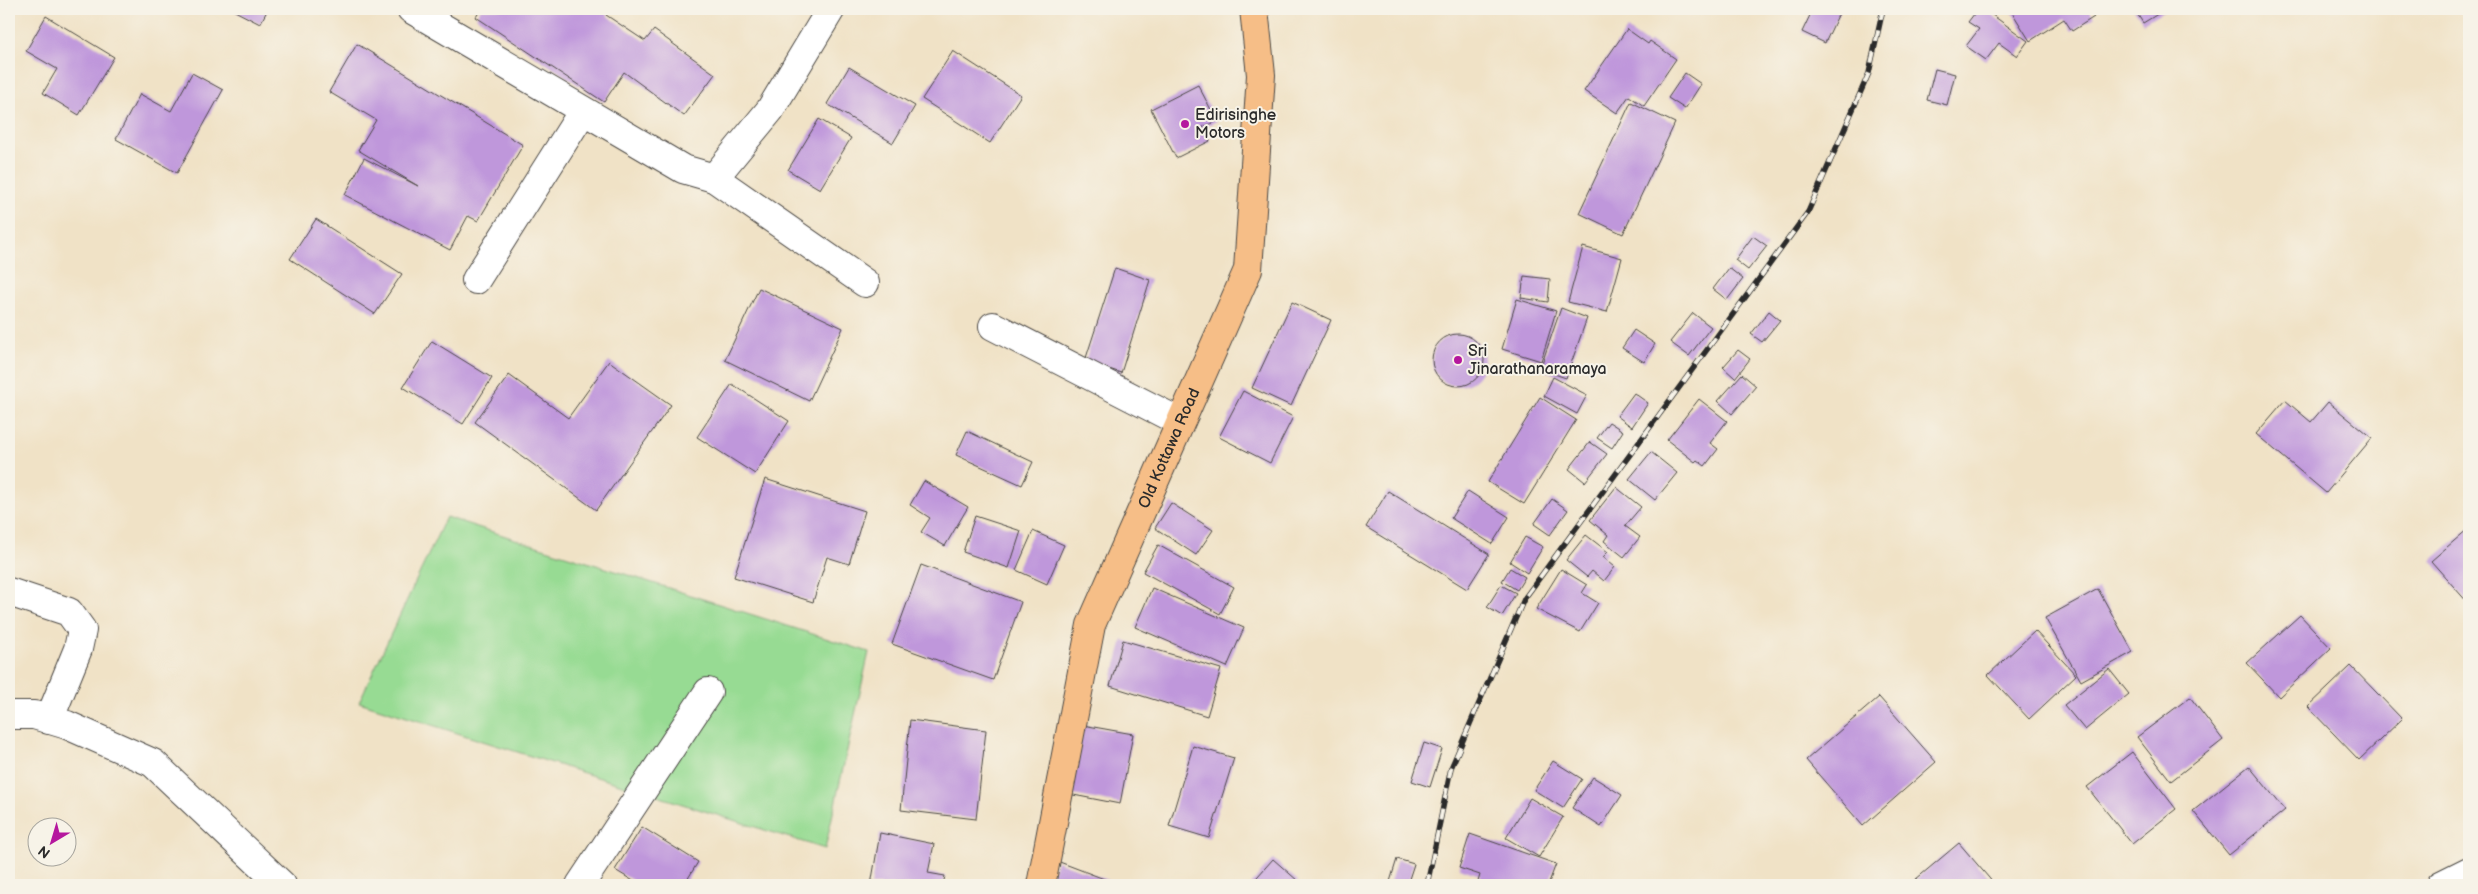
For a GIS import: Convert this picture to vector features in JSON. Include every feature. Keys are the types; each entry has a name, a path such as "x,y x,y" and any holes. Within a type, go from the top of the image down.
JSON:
{"main road":[{"name":"Old Kottawa Road","path":"1041,885 1091,625 1248,270 1261,74 1254,9"}],"street":[{"path":"411,9 683,169 714,178 865,282"},
{"path":"714,178 770,110 831,9"},
{"path":"476,280 583,111"},
{"path":"992,326 1180,422"},
{"path":"9,592 69,612 82,630 78,649 49,720"},
{"path":"580,885 708,692"},
{"path":"9,715 34,715 67,725 154,763 282,885"},
{"path":"2440,885 2469,871"}],"green space":[{"path":"446,517 869,652 825,849 359,702"}],"building":[{"path":"231,9 268,9 260,24"},
{"path":"481,9 610,9 606,15 645,41 654,30 715,74 684,116 624,72 604,102 476,17"},
{"path":"1813,9 1841,9 1825,43 1802,32"},
{"path":"1978,9 1984,9 2028,41 2017,56 1999,43 1986,60 1966,46 1979,29 1968,22"},
{"path":"2010,9 2088,9 2094,17 2072,31 2064,19 2030,41"},
{"path":"2134,9 2166,9 2143,23"},
{"path":"46,16 114,57 79,115 43,93 57,69 26,51"},
{"path":"1627,29 1648,44 1650,41 1676,59 1644,106 1629,96 1617,113 1584,91"},
{"path":"357,44 523,145 478,221 468,216 450,250 345,195 364,158 418,186 358,150 376,120 329,92"},
{"path":"953,51 1021,95 990,143 922,99"},
{"path":"849,67 915,106 893,143 827,104"},
{"path":"1935,69 1955,74 1947,105 1927,100"},
{"path":"192,73 223,90 177,173 116,139 140,94 171,111"},
{"path":"1685,73 1701,84 1685,109 1668,98"},
{"name":"Edirisinghe Motors","path":"1198,85 1217,121 1203,127 1210,141 1176,158 1151,109"},
{"path":"1631,102 1675,123 1623,234 1579,213"},
{"path":"819,119 851,138 820,189 788,170"},
{"path":"316,219 402,274 375,314 290,259"},
{"path":"1753,236 1767,246 1748,270 1735,260"},
{"path":"1583,247 1622,258 1607,312 1568,302"},
{"path":"1115,268 1150,280 1121,373 1085,361"},
{"path":"1729,268 1743,279 1727,300 1713,289"},
{"path":"1524,276 1550,279 1548,302 1521,298"},
{"path":"759,288 843,328 809,401 725,360"},
{"path":"1517,299 1556,311 1541,361 1502,349"},
{"path":"1292,302 1331,320 1291,406 1252,388"},
{"path":"1561,308 1587,318 1566,378 1540,369"},
{"path":"1769,311 1780,320 1762,342 1751,334"},
{"path":"1693,313 1711,327 1689,356 1670,342"},
{"path":"1634,330 1655,344 1644,362 1622,348"},
{"name":"Sri Jinarathanaramaya","path":"1453,334 1463,334 1477,341 1484,355 1484,365 1477,379 1463,386 1453,386 1443,382 1436,375 1432,365 1432,355 1436,345 1443,338"},
{"path":"432,341 492,378 463,424 403,387"},
{"path":"1738,350 1750,359 1735,378 1723,367"},
{"path":"609,361 671,405 596,510 475,422 509,375 568,418"},
{"path":"1742,374 1756,386 1732,414 1718,401"},
{"path":"1553,377 1587,395 1577,414 1544,396"},
{"path":"732,384 789,421 755,474 697,437"},
{"path":"1243,391 1293,417 1270,463 1219,437"},
{"path":"1634,393 1648,403 1632,427 1617,416"},
{"path":"1540,397 1576,420 1524,504 1488,482"},
{"path":"1699,399 1727,421 1710,443 1718,449 1705,466 1697,460 1695,462 1667,440"},
{"path":"2285,400 2311,422 2328,402 2372,438 2326,493 2256,434"},
{"path":"1609,422 1623,431 1612,448 1597,438"},
{"path":"967,431 1033,462 1022,485 956,455"},
{"path":"1590,442 1607,454 1585,482 1569,469"},
{"path":"1651,452 1677,473 1655,500 1629,479"},
{"path":"765,479 865,511 849,564 827,557 813,602 734,577"},
{"path":"924,481 968,507 945,546 921,532 930,518 910,505"},
{"path":"1616,487 1641,507 1625,526 1640,537 1624,557 1604,541 1608,535 1590,520"},
{"path":"1388,491 1489,554 1467,589 1366,527"},
{"path":"1468,491 1509,517 1492,544 1451,518"},
{"path":"1552,499 1568,510 1550,535 1534,524"},
{"path":"1171,503 1213,530 1196,555 1155,528"},
{"path":"975,516 1021,531 1009,568 963,552"},
{"path":"2469,528 2469,604 2431,561"},
{"path":"1033,531 1064,545 1047,584 1016,570"},
{"path":"1586,535 1608,552 1603,557 1615,567 1604,581 1592,571 1587,577 1566,560"},
{"path":"1525,537 1543,547 1527,573 1510,562"},
{"path":"1158,545 1234,587 1220,614 1143,572"},
{"path":"921,565 1021,602 993,680 892,644"},
{"path":"1510,568 1525,577 1517,590 1502,581"},
{"path":"1561,569 1587,585 1582,593 1598,603 1580,632 1536,609"},
{"path":"1501,585 1516,593 1502,616 1487,607"},
{"path":"1152,588 1244,628 1227,667 1135,627"},
{"path":"2098,589 2133,652 2081,681 2045,618"},
{"path":"2300,615 2331,648 2279,697 2247,663"},
{"path":"2035,631 2076,675 2029,719 1988,675"},
{"path":"1123,640 1221,669 1207,716 1110,686"},
{"path":"2351,666 2402,719 2359,760 2308,707"},
{"path":"2109,669 2129,694 2085,730 2064,705"},
{"path":"1879,697 1936,762 1863,826 1806,760"},
{"path":"2190,697 2223,740 2171,781 2137,737"},
{"path":"910,720 986,730 976,819 901,810"},
{"path":"1077,724 1133,734 1120,804 1063,793"},
{"path":"1424,743 1442,749 1430,787 1412,781"},
{"path":"1193,746 1234,758 1209,838 1169,826"},
{"path":"2132,752 2176,809 2132,844 2087,787"},
{"path":"1553,761 1582,779 1563,808 1534,790"},
{"path":"2249,766 2285,810 2229,855 2193,811"},
{"path":"1593,777 1622,795 1601,827 1572,808"},
{"path":"1530,798 1563,817 1539,857 1506,838"},
{"path":"642,827 698,862 684,885 640,885 615,870"},
{"path":"880,833 934,844 928,873 945,876 943,885 871,885"},
{"path":"1470,834 1556,864 1548,885 1477,885 1480,875 1459,868"},
{"path":"1959,843 1995,885 1909,885"},
{"path":"1273,859 1298,881 1295,885 1250,885"},
{"path":"1397,859 1414,864 1407,885 1389,885"},
{"path":"1057,861 1120,885 1048,885"}],"railway":[{"path":"1427,885 1451,768 1524,599 1808,212 1869,73 1883,9"}],"place":[{"name":"Edirisinghe Motors","path":"1185,124"},
{"name":"Sri Jinarathanaramaya","path":"1458,360"}]}
